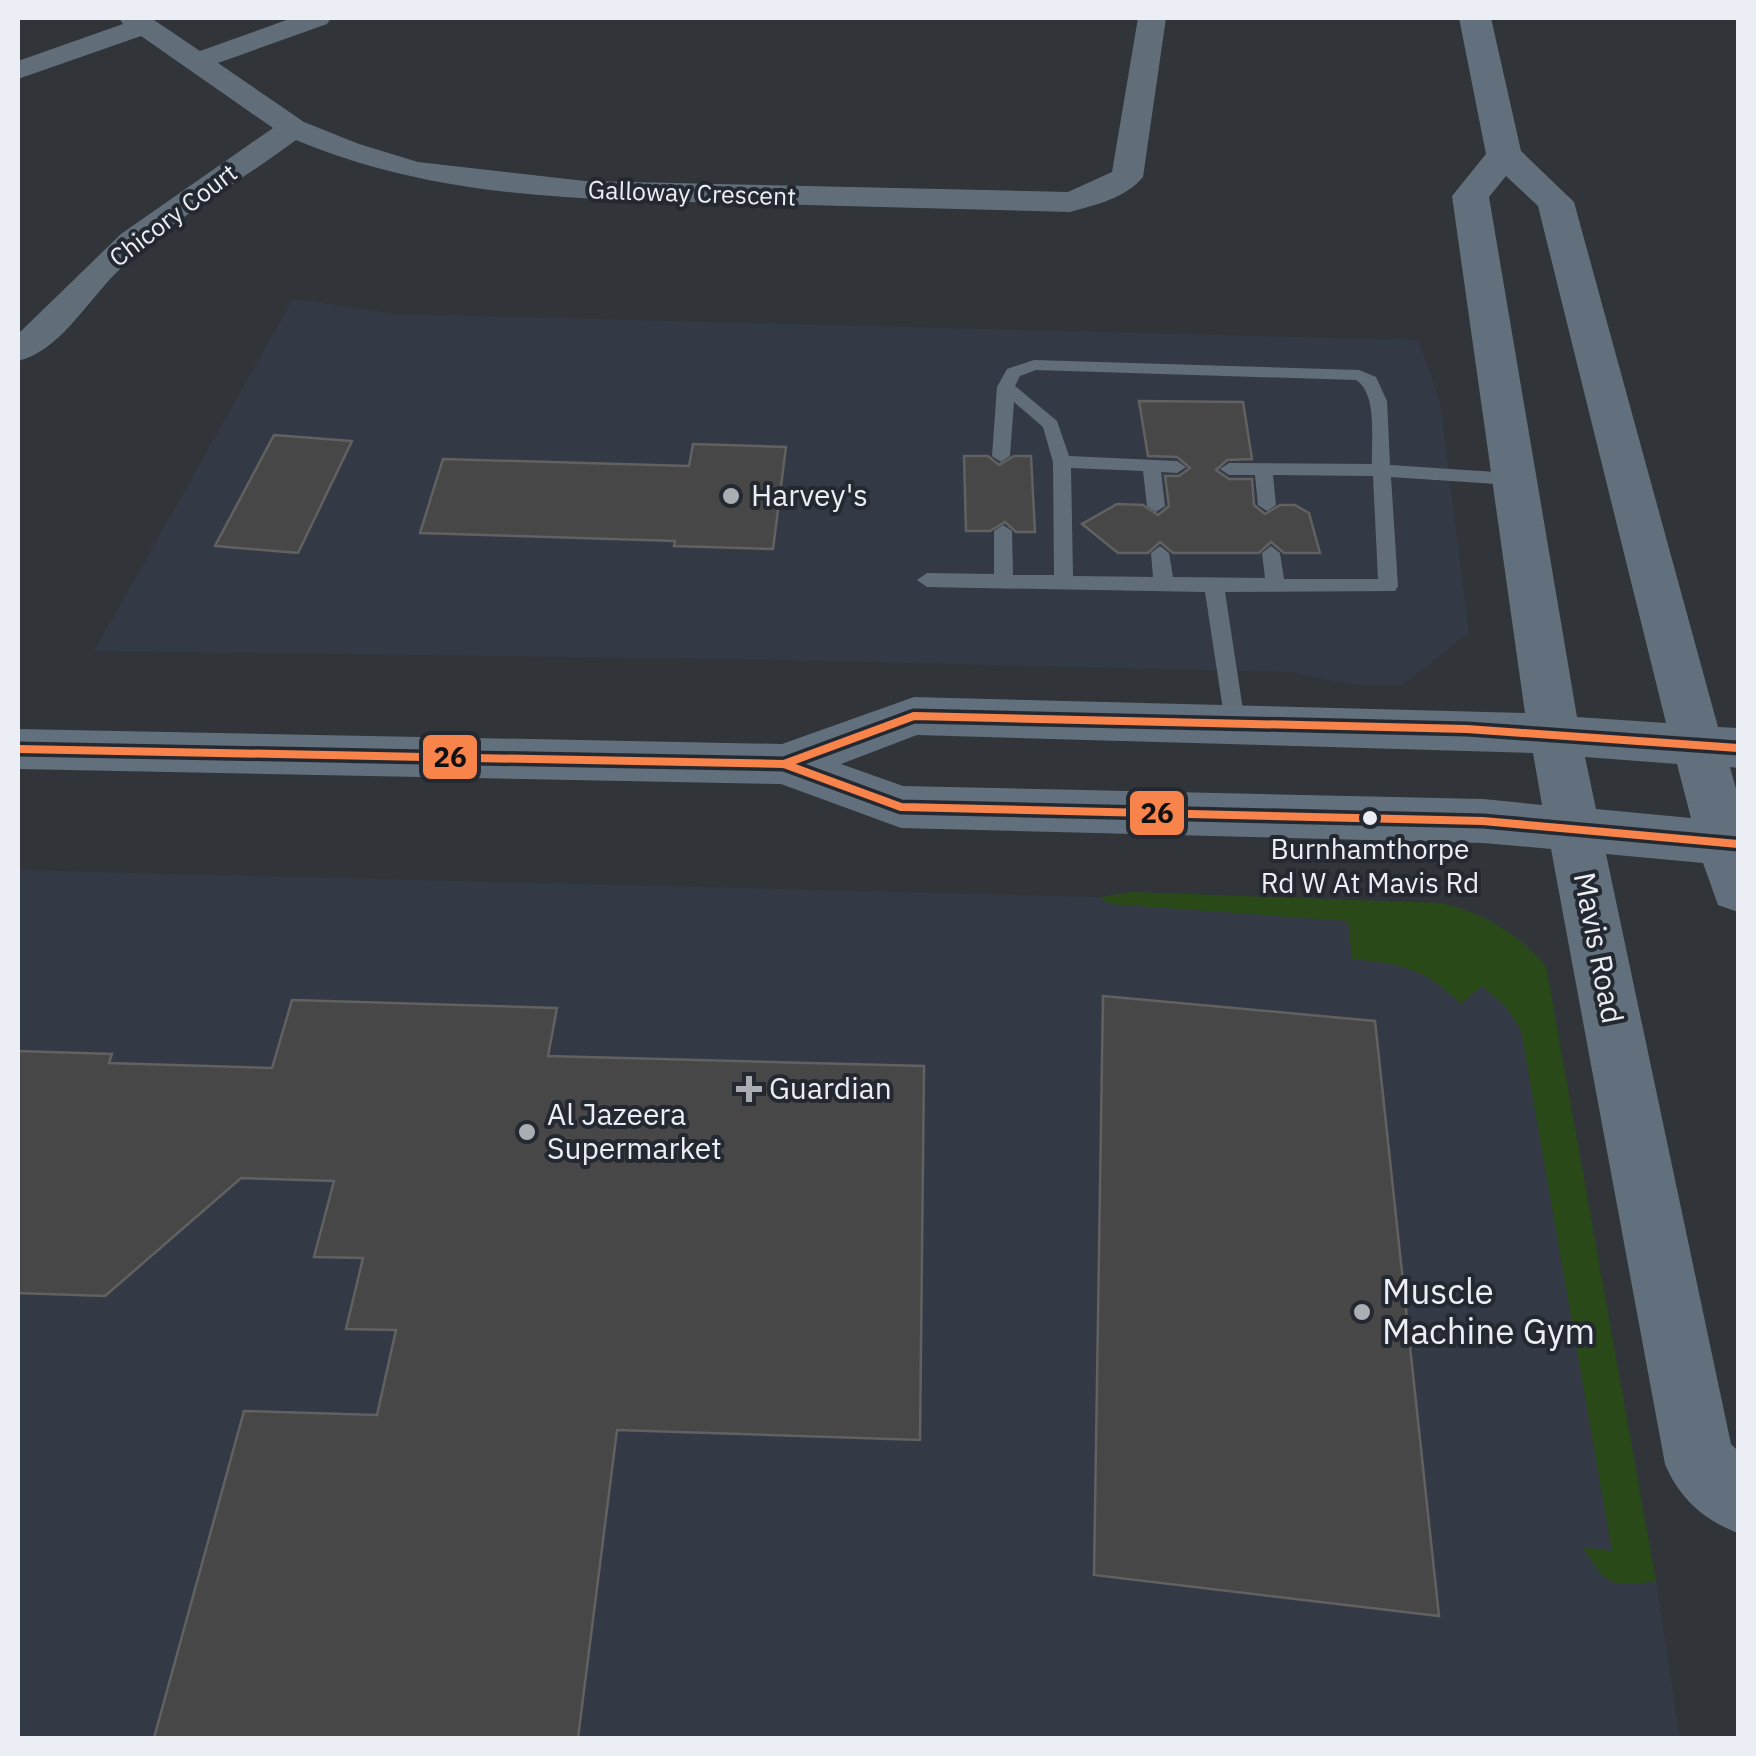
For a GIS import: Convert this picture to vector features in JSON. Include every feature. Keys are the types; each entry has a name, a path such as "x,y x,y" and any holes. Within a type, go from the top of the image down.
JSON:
{"main road":[{"path":"18,750 784,764 901,806 1484,822 1574,830 1734,859 1718,747 1556,202 1504,155 1475,18"},
{"name":"Mavis Road","path":"1504,155 1470,196 1510,480 1555,735 1700,1464 1738,1497"},
{"path":"784,764 914,716 1468,728 1718,747"}],"street":[{"path":"198,62 317,18"},
{"name":"Galloway Crescent","path":"139,22 292,128 348,151 414,171 585,190 1070,202 1102,192 1127,177 1138,130 1152,18"},
{"path":"18,70 139,22"},
{"name":"Chicory Court","path":"18,350 49,328 109,260 164,215 292,128"}],"lane":[{"path":"926,580 1388,586 1378,400 1370,380 1359,375 1034,365 1014,373 1006,387 1001,456"},
{"path":"1006,387 1051,425 1062,462 1064,582"},
{"path":"1062,462 1177,467"},
{"path":"1151,467 1156,506"},
{"path":"1228,468 1382,470 1510,480"},
{"path":"1263,469 1267,505"},
{"path":"1003,531 1004,580"},
{"path":"1160,553 1164,584"},
{"path":"1271,553 1275,584"},
{"path":"1214,585 1234,723"}],"shaded area":[{"path":"293,299 397,314 1418,340 1440,401 1469,633 1401,686 1354,685 1287,672 736,659 94,651"},
{"path":"18,870 1100,897 1133,892 1441,903 1486,917 1526,944 1546,966 1656,1581 1680,1738 18,1738"}],"green space":[{"path":"1133,892 1441,903 1472,912 1499,926 1546,966 1656,1581 1611,1581 1583,1547 1612,1551 1521,1030 1506,1007 1482,986 1461,1004 1435,982 1411,970 1352,959 1348,921 1109,904 1100,897"}],"building":[{"path":"1139,401 1243,402 1252,459 1227,460 1216,470 1229,479 1252,479 1254,505 1265,514 1280,505 1295,505 1309,513 1320,553 1284,553 1271,542 1259,553 1173,553 1160,542 1148,553 1118,553 1082,524 1117,504 1143,505 1158,515 1169,506 1165,476 1179,476 1190,468 1177,457 1148,456"},
{"path":"274,435 352,441 298,553 215,546"},
{"path":"693,444 786,447 773,549 674,546 675,541 420,533 443,459 689,466"},
{"path":"964,456 988,456 999,465 1014,456 1031,456 1035,532 1016,532 1005,522 990,531 966,531"},
{"path":"1103,996 1375,1021 1439,1616 1094,1575"},
{"path":"292,1000 557,1008 548,1056 924,1066 920,1440 617,1430 578,1738 154,1738 244,1411 377,1415 396,1330 346,1329 363,1258 314,1257 334,1181 241,1178 105,1296 18,1293 18,1051 112,1054 109,1063 272,1068"}],"transit line":[{"name":"26","path":"784,764 914,716 1467,729 1738,748"},
{"name":"26","path":"18,749 784,764 901,807 1483,821 1738,844"}],"place":[{"name":"Harvey's","path":"731,496"},
{"name":"Burnhamthorpe Rd W At Mavis Rd","path":"1370,818"},
{"name":"Guardian","path":"749,1089"},
{"name":"Al Jazeera Supermarket","path":"527,1132"},
{"name":"Muscle Machine Gym","path":"1362,1312"}]}
